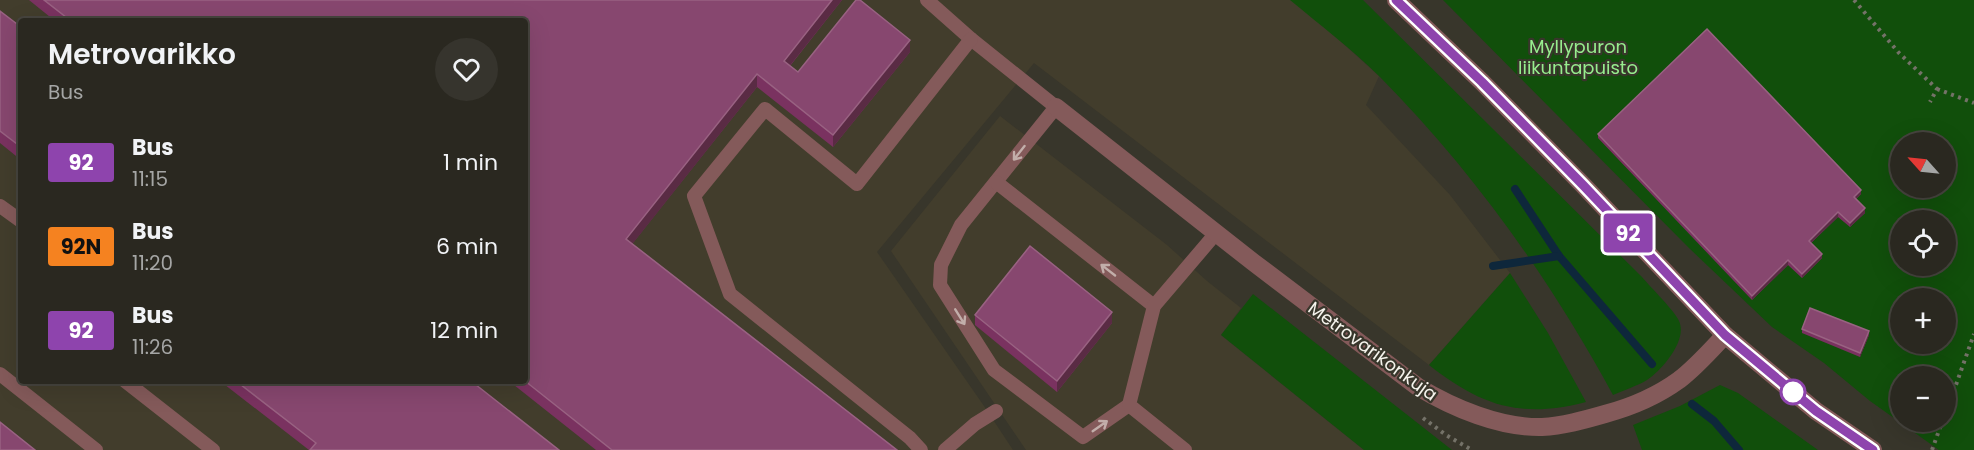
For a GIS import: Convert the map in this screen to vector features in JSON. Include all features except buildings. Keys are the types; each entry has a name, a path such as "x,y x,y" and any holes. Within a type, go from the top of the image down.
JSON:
{"street":[{"path":"1396,0 1490,90 1725,335 1816,411 1873,450"},
{"name":"Metrovarikonkuja","path":"1056,108 1418,387 1442,402 1470,413 1502,422 1541,427 1579,422 1626,408 1659,393 1679,380 1725,335"}],"lane":[{"path":"927,0 1056,108 961,225 940,265 940,285 994,370 1083,437 1129,405 1154,306 1217,232"},
{"path":"921,450 910,438 730,294 694,196 765,109 857,184 971,39"},
{"path":"996,182 1154,306"},
{"path":"0,206 18,219"},
{"path":"0,374 96,450"},
{"path":"129,384 213,450"},
{"path":"1129,405 1185,450"},
{"path":"945,450 973,426 996,411"}],"path":[{"path":"1854,0 1899,53 1937,89 1974,104"},
{"path":"1930,102 1937,89"},
{"path":"1956,385 1974,334"},
{"path":"1932,450 1938,432"}],"shaded area":[{"path":"0,0 1295,0 1379,76 1366,105 1450,195 1510,273 1429,365 1034,63 877,252 1013,450 0,450"},
{"path":"1000,116 1167,245 1241,308 1221,335 1364,450 1026,450 891,251"}],"green space":[{"path":"1290,0 1363,0 1642,277 1672,311 1681,329 1677,345 1660,369 1643,382 1613,395 1536,268 1478,188 1447,150 1380,77"},
{"name":"Myllypuron liikuntapuisto","path":"1443,0 1974,0 1974,450 1939,450 1914,432 1956,432 1956,366 1890,366 1890,415 1824,363 1772,327 1689,248"},
{"path":"1510,273 1548,333 1586,402 1541,409 1521,409 1503,405 1466,390 1429,365"},
{"path":"1253,294 1452,450 1364,450 1221,335"},
{"path":"1720,385 1738,393 1818,450 1642,450 1633,425 1680,406"}],"waterway":[{"path":"1515,189 1559,256 1652,364"},
{"path":"1493,266 1559,256"},
{"path":"1692,404 1714,421 1739,450"}],"bus line":[{"name":"92","path":"1396,0 1482,82 1725,335 1816,411 1873,450"}]}
